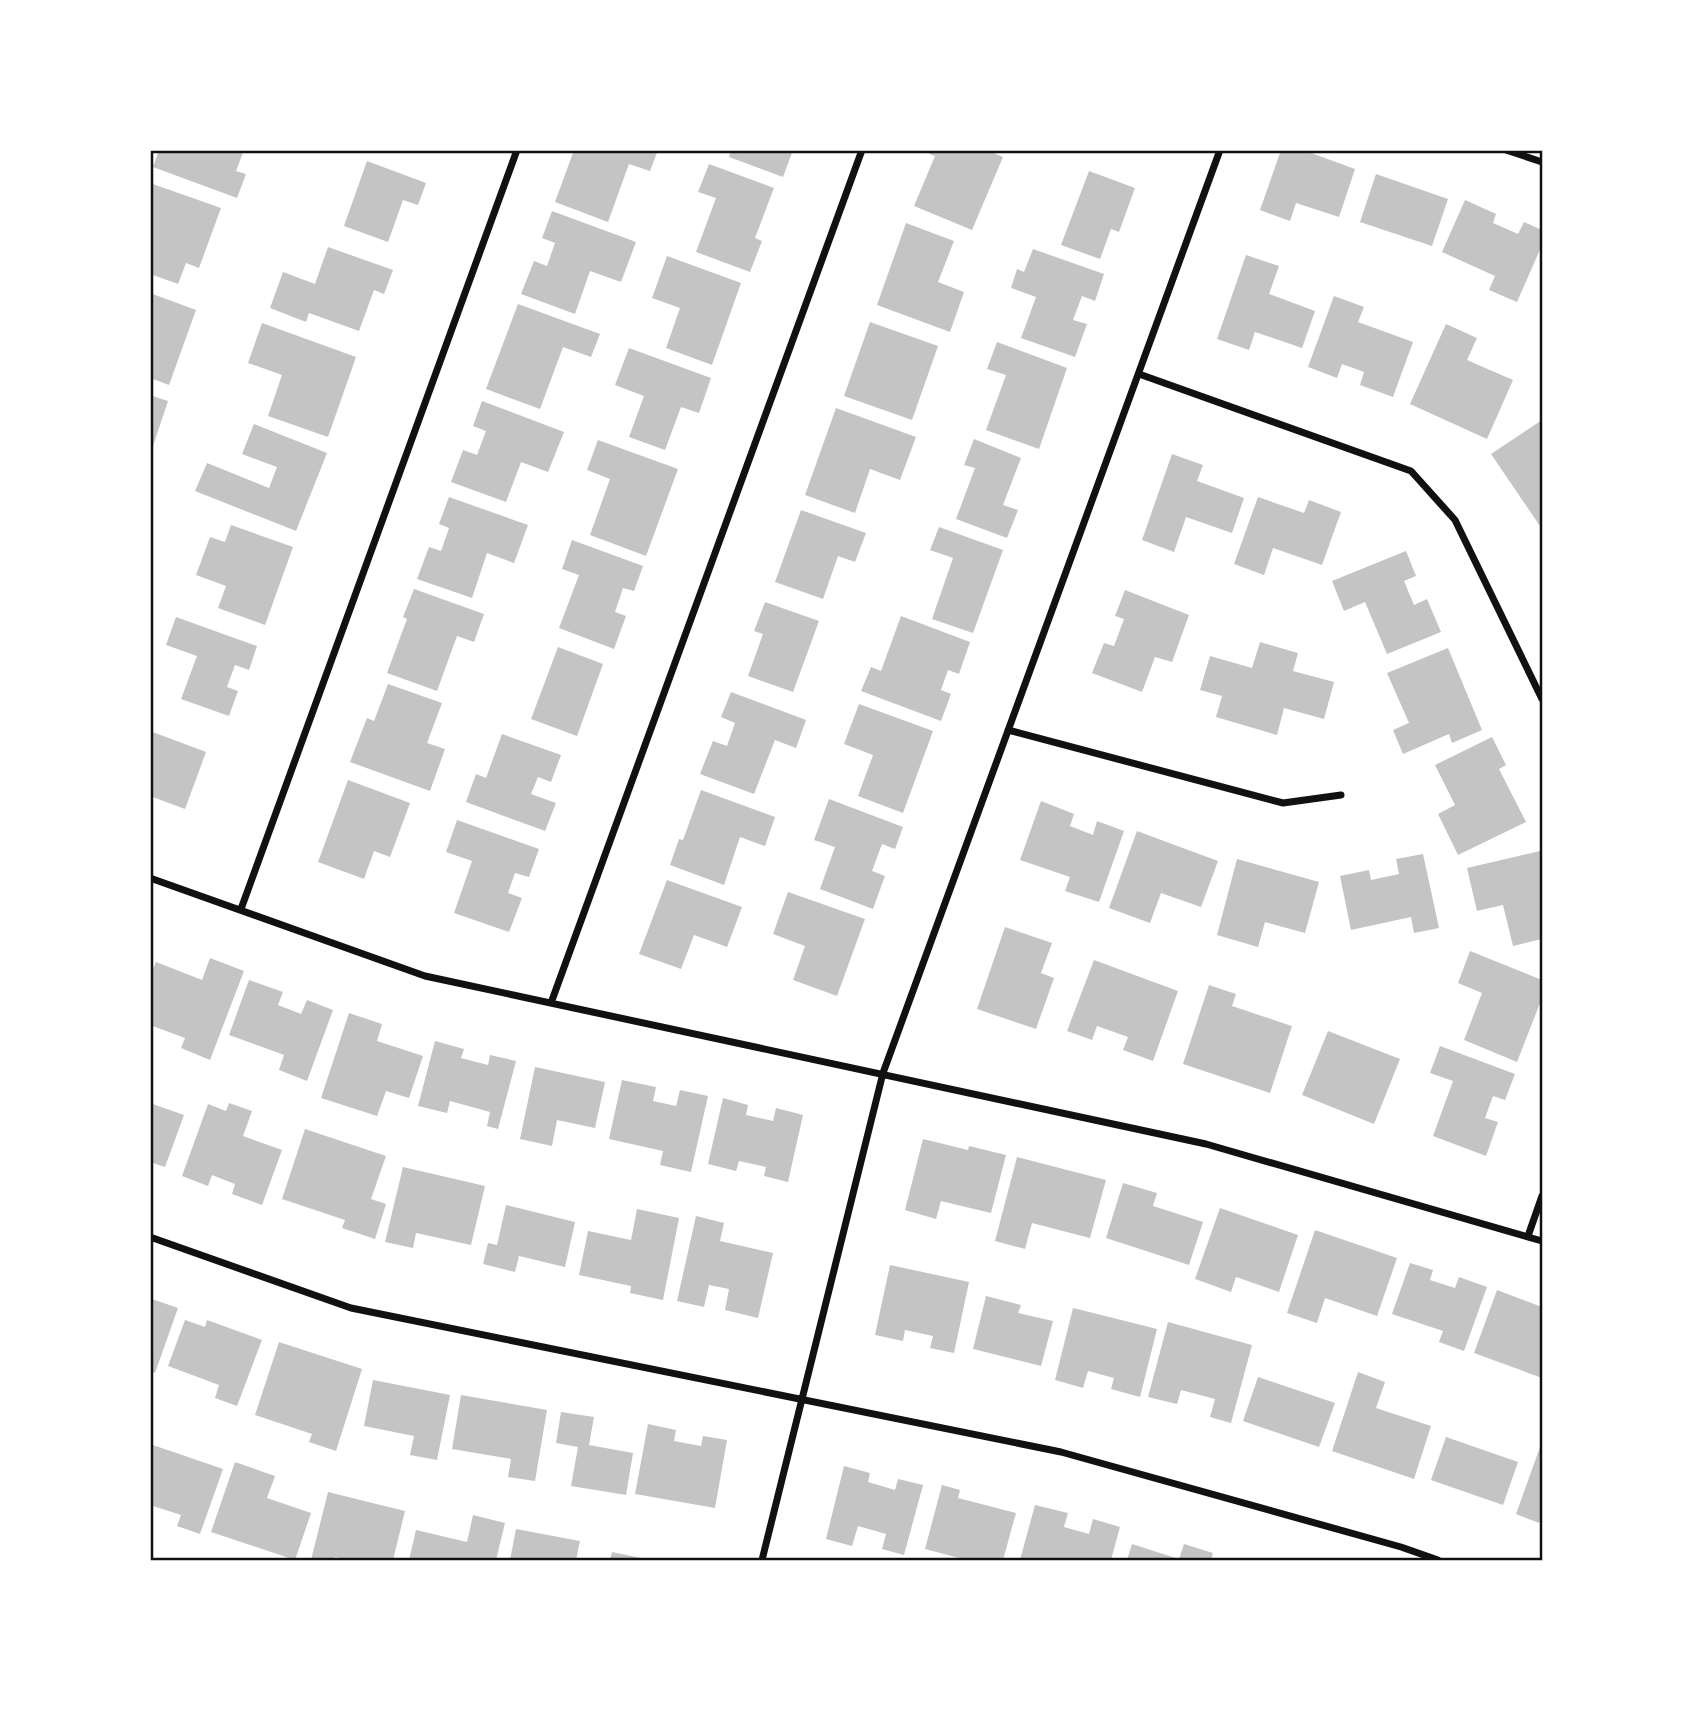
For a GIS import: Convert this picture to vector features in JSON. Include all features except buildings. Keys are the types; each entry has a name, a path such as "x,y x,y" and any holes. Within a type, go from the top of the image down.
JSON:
{"street":[{"path":"241,909 517,150"},
{"path":"551,1003 862,150"},
{"path":"762,1560 883,1073 1220,150"},
{"path":"1506,150 1542,162"},
{"path":"1139,374 1411,471 1455,520 1542,699"},
{"path":"1008,730 1283,803 1340,795"},
{"path":"150,878 425,976 1206,1144 1542,1241"},
{"path":"1528,1236 1542,1196"},
{"path":"150,1237 351,1308 801,1401 1061,1451 1401,1547 1438,1560"}]}
